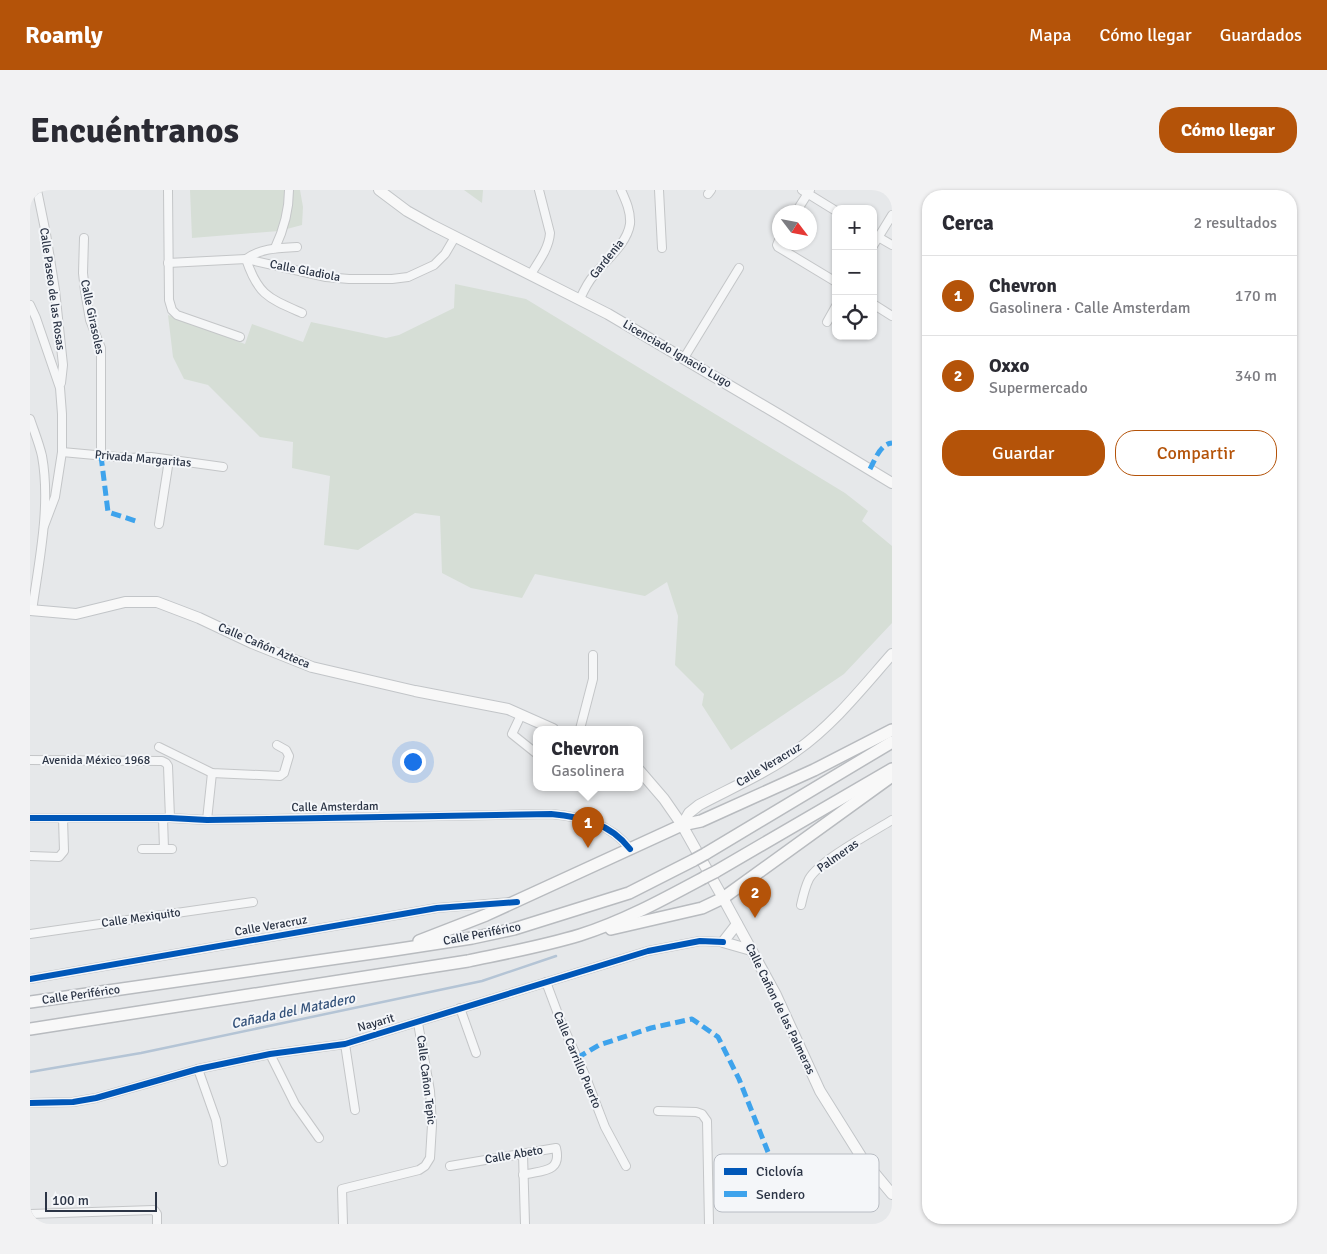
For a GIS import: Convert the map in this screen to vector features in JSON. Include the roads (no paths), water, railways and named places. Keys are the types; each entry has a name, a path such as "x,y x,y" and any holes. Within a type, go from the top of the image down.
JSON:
{"highway":[{"path":"394,950 517,902 682,825 701,821 814,770 892,730"},
{"name":"Calle Periférico","path":"30,1002 472,938 539,922 628,893 694,860 892,742"},
{"name":"Calle Periférico","path":"30,1029 468,961 523,950 580,935 634,914 710,875 892,769"},
{"path":"580,935 676,915 702,908 724,898 892,776"}],"main road":[{"name":"Licenciado Ignacio Lugo","path":"379,190 407,211 580,299 684,358 892,484"},
{"name":"Calle Cañón Azteca","path":"31,610 76,614 124,602 157,602 312,667 415,691 508,709 546,726"},
{"name":"Calle Veracruz","path":"682,825 689,813 699,805 778,763 803,746 828,724 892,654"},
{"name":"Calle Cañon de las Palmeras","path":"643,774 682,825 724,898 736,924 776,995 820,1091 859,1154"},
{"path":"736,924 723,942 751,950"},
{"name":"Calle Cañon de las Palmeras","path":"879,1178 892,1194"}],"street":[{"name":"Calle Paseo de las Rosas","path":"37,190 46,234 63,365 60,388"},
{"path":"168,190 169,300 172,310 177,315 240,337"},
{"path":"275,248 280,237 285,215 288,190"},
{"path":"531,274 544,253 550,232 539,190"},
{"name":"Gardenia","path":"580,299 592,276 619,246 628,232 630,223 629,211 622,190"},
{"path":"660,190 662,248"},
{"path":"799,205 806,191 832,207"},
{"path":"877,234 892,215"},
{"path":"877,236 892,245"},
{"name":"Calle Gladiola","path":"168,263 246,259 326,277 392,280 408,277 434,265 445,254 455,237"},
{"name":"Calle Girasoles","path":"84,238 83,273 85,292 90,320 101,348 101,456"},
{"path":"297,247 275,248 258,252 246,259 252,278 258,288 276,300 302,312"},
{"path":"788,250 832,279"},
{"path":"684,358 739,268"},
{"path":"30,305 60,388 62,414 62,452 55,498 44,526"},
{"path":"877,307 892,316"},
{"path":"827,322 832,313"},
{"path":"30,419 42,463 44,526 31,610"},
{"name":"Privada Margaritas","path":"62,452 128,458 151,457 223,467"},
{"path":"159,524 169,460"},
{"path":"581,726 594,679 593,655"},
{"path":"521,715 512,734 533,751"},
{"path":"159,747 212,773 282,776 289,756 286,750 276,745"},
{"name":"Avenida México 1968","path":"30,760 162,761 166,763 168,766 166,818 168,849 142,849"},
{"path":"208,820 212,773"},
{"name":"Calle Amsterdam","path":"30,818 166,818 208,820 551,814 570,816 599,824 616,834 630,849"},
{"path":"30,856 58,857 62,854 64,850 63,818"},
{"name":"Palmeras","path":"801,905 806,887 815,871 825,862 892,820"},
{"name":"Calle Mexiquito","path":"30,934 253,902"},
{"name":"Calle Veracruz","path":"30,979 437,908 517,902"},
{"name":"Nayarit","path":"30,1103 81,1101 198,1069 270,1054 346,1044 648,951 700,941 723,942"},
{"name":"Calle Carrillo Puerto","path":"546,982 609,1136 626,1166"},
{"path":"460,1008 476,1053"},
{"name":"Calle Cañon Tepic","path":"343,1224 342,1190 419,1170 425,1166 430,1158 432,1125 430,1091 418,1022"},
{"path":"346,1044 355,1110"},
{"path":"270,1054 295,1104 319,1138"},
{"path":"198,1069 216,1120 223,1162"},
{"path":"658,1111 696,1112 702,1114 707,1121 709,1224"},
{"name":"Calle Abeto","path":"450,1166 556,1148 559,1159 556,1165 523,1175"},
{"path":"523,1154 525,1224"},
{"path":"30,1214 154,1210 156,1211 157,1224"}],"waterway":[{"name":"Cañada del Matadero","path":"30,1072 141,1053 482,981 556,956"}],"place":[{"name":"Chevron","path":"588,848"},
{"name":"Oxxo","path":"755,918"}]}
